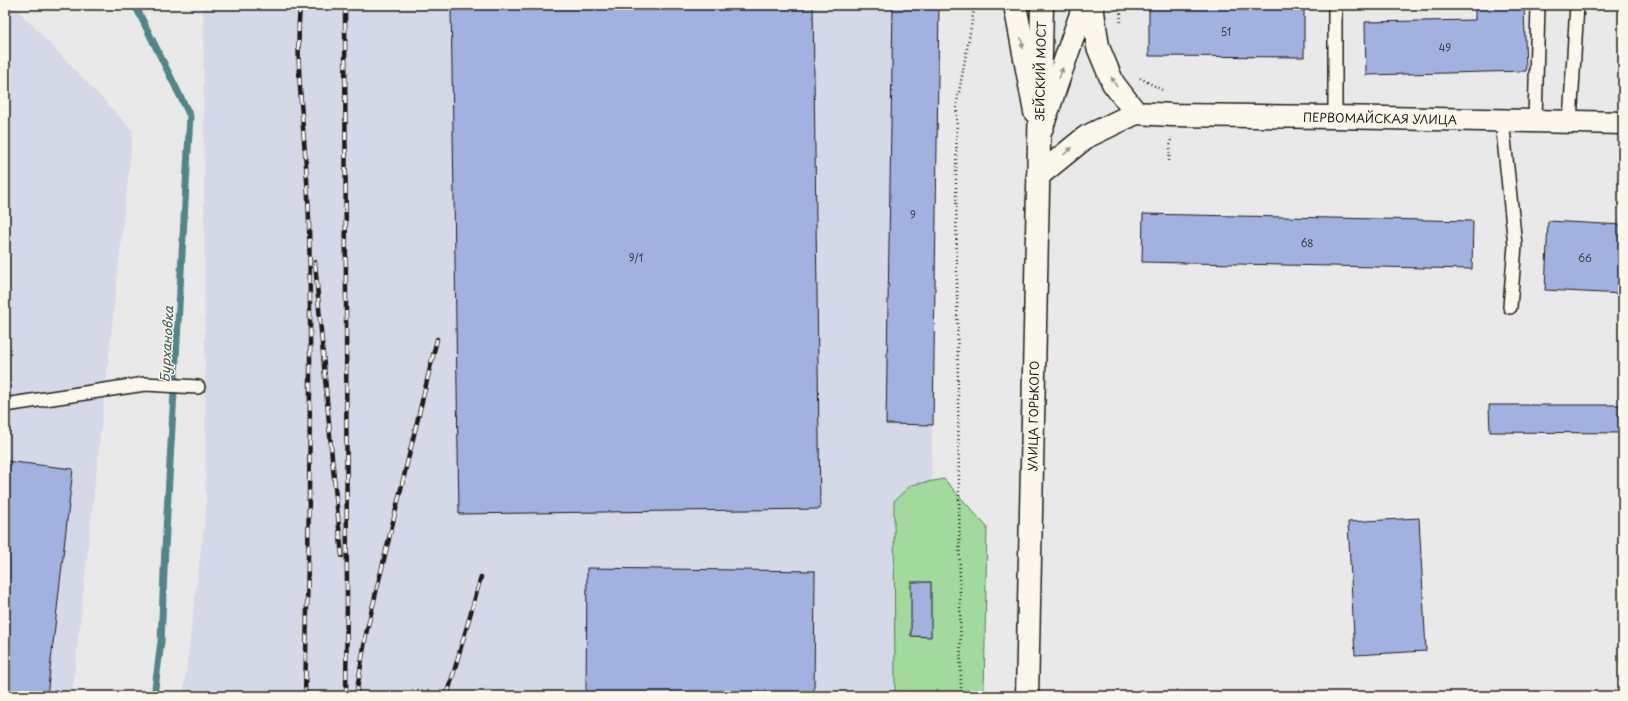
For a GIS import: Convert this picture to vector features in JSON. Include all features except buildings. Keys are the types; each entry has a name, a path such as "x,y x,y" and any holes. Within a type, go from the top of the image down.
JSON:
{"main road":[{"name":"УЛИЦА ГОРЬКОГО","path":"1016,5 1039,137 1027,696"},
{"name":"ЗЕЙСКИЙ МОСТ","path":"1039,137 1042,5"},
{"name":"УЛИЦА ГОРЬКОГО","path":"1039,137 1084,5"},
{"path":"1038,176 1086,137 1136,113 1113,83 1098,47 1092,5"},
{"name":"ПЕРВОМАЙСКАЯ УЛИЦА","path":"1136,113 1172,115 1623,123"}],"lane":[{"path":"1335,5 1335,117"},
{"path":"1535,121 1538,5"},
{"path":"1570,122 1577,5"},
{"path":"1502,120 1515,245 1510,307"},
{"path":"5,405 145,384 195,387"}],"path":[{"path":"961,696 956,180 957,102 975,5"},
{"path":"1120,5 1121,28"},
{"path":"1134,74 1172,96 1169,161"}],"shaded area":[{"path":"13,5 133,131 72,696 5,696 5,11"},
{"path":"203,5 935,5 930,696 183,696 206,509"}],"green space":[{"path":"944,479 987,527 984,696 895,696 894,501 911,485"}],"waterway":[{"name":"Бурхановка","path":"135,5 190,116 161,642 154,696"}],"railway":[{"path":"300,5 299,60 308,196 310,282 310,460 305,696"},
{"path":"345,5 347,602"},
{"path":"315,262 342,556"},
{"path":"356,696 366,634 437,339"},
{"path":"447,696 481,577"},
{"path":"346,696 347,596"}]}
